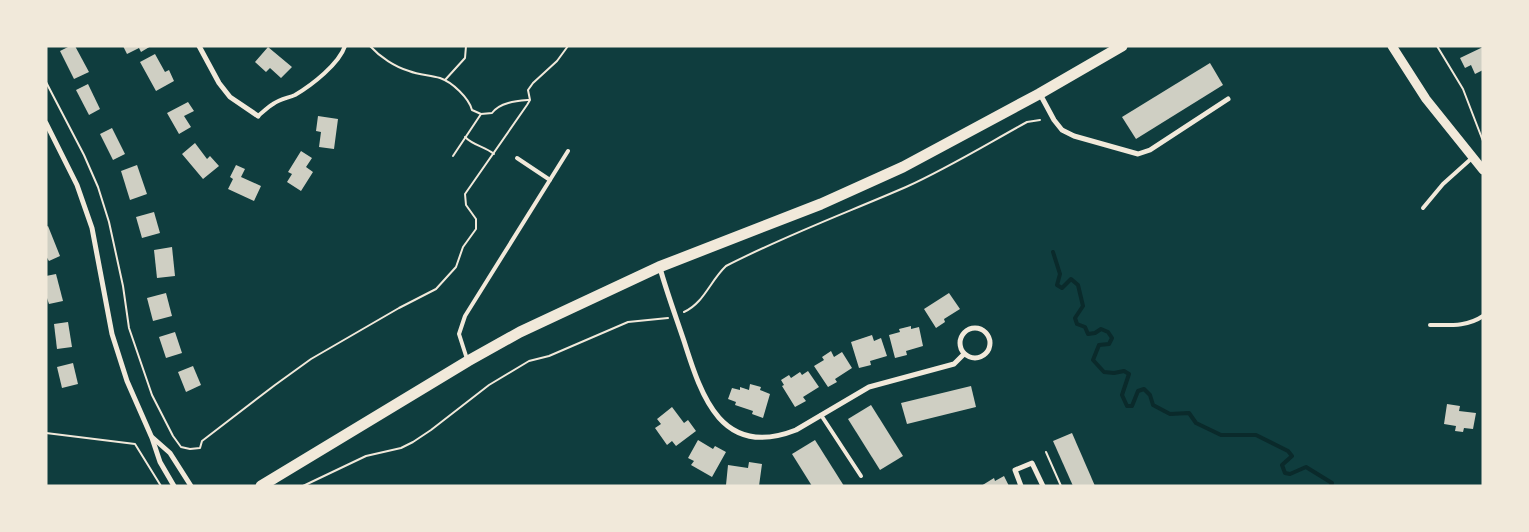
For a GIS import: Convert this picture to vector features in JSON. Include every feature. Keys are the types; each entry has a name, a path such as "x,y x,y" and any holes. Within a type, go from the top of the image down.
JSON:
{"main road":[{"path":"261,486 468,361 520,332 660,267 803,211 880,178 1039,94 1122,46"}],"street":[{"path":"199,46 219,83 230,97 258,116"},
{"path":"1392,46 1426,99 1483,170"},
{"path":"1039,94 1062,130 1074,136 1138,154 1150,150 1228,99"},
{"path":"46,123 77,185 92,228 112,334 127,382 152,438 160,462 174,486"},
{"path":"660,267 700,387 713,412 723,423 734,431 746,436 772,438 796,430 869,386 954,364 964,354"},
{"path":"973,328 986,333 989,337 990,348 984,356 974,358 964,354 960,341 964,332 973,328"},
{"path":"152,438 170,453 191,486"},
{"path":"1021,486 1015,470 1032,463 1043,486"}],"lane":[{"path":"258,116 275,103 293,96 309,86 332,65 343,52 345,46"},
{"path":"468,361 460,340 460,325 568,151"},
{"path":"1423,208 1443,184 1473,157"},
{"path":"517,158 550,180"},
{"path":"1430,325 1465,324 1483,316"},
{"path":"821,415 861,476"}],"path":[{"path":"370,46 397,66 410,72 445,80 464,94 471,103 472,110 481,114 492,112 502,105 530,100"},
{"path":"445,80 465,58 466,46"},
{"path":"46,82 84,155 110,222 123,286 129,328 152,396 173,436 181,447 190,449 200,448 202,441 274,385 311,360 399,308 436,289 456,267 463,247 476,229 476,219 466,205 465,194 530,100 528,90 533,83 547,72 568,46"},
{"path":"1437,46 1463,89 1483,141"},
{"path":"453,156 481,114"},
{"path":"683,313 702,299 718,274 726,266 907,186 944,168 1026,122 1040,120"},
{"path":"465,137 472,145 486,147 494,154"},
{"path":"303,486 366,456 401,448 413,442 507,372 529,361 549,356 628,322 665,319"},
{"path":"46,433 135,444 161,486"},
{"path":"1046,452 1061,486"}],"building":[{"path":"70,46 75,46 89,72 74,79 60,51"},
{"path":"123,46 151,46 141,52 139,48 127,54"},
{"path":"268,47 292,67 281,78 270,68 266,72 255,62"},
{"path":"1483,47 1483,70 1475,74 1471,65 1465,68 1460,58"},
{"path":"155,54 165,72 169,70 174,81 156,91 140,62"},
{"path":"1210,63 1223,85 1136,139 1122,117"},
{"path":"88,84 100,109 89,115 76,90"},
{"path":"188,102 194,111 184,116 191,127 179,134 167,113"},
{"path":"318,116 338,119 334,149 319,147 321,132 316,131"},
{"path":"112,128 125,154 113,160 100,134"},
{"path":"195,143 207,159 210,156 219,166 203,179 182,154"},
{"path":"301,151 312,158 306,167 313,172 301,191 287,182 292,174 288,172"},
{"path":"137,165 147,194 130,200 121,171"},
{"path":"236,165 245,169 241,177 261,186 254,201 228,189 233,179 230,177"},
{"path":"154,212 160,233 142,238 136,217"},
{"path":"48,226 60,256 49,261 46,256 46,227"},
{"path":"172,247 175,276 157,278 154,250"},
{"path":"56,274 63,301 49,304 46,295 46,276"},
{"path":"166,293 172,316 153,321 147,298"},
{"path":"949,293 960,309 944,319 945,322 936,328 924,309"},
{"path":"68,322 72,347 57,349 54,324"},
{"path":"911,326 911,329 919,327 923,346 906,351 907,355 895,358 889,335 900,332 899,329"},
{"path":"175,332 182,353 166,358 159,337"},
{"path":"872,335 874,341 881,338 887,356 870,361 871,365 859,368 851,342"},
{"path":"831,351 834,357 842,352 852,368 835,379 837,382 828,387 814,366 824,360 822,357"},
{"path":"73,363 78,384 62,388 57,367"},
{"path":"193,366 201,385 186,392 178,372"},
{"path":"808,371 819,387 803,397 806,401 795,407 782,386 784,385 781,380 789,375 791,378 800,372 802,375"},
{"path":"750,384 761,387 760,390 770,394 763,418 752,414 753,411 735,405 736,402 728,399 732,388 740,390 740,387 749,390"},
{"path":"971,386 976,407 907,424 901,403"},
{"path":"1447,404 1460,406 1459,411 1476,413 1473,429 1464,428 1463,432 1455,431 1456,426 1444,424"},
{"path":"871,405 903,456 880,470 848,419"},
{"path":"672,407 684,423 688,420 696,431 676,446 672,441 667,445 655,428 661,424 657,419"},
{"path":"1072,433 1095,486 1073,486 1053,441"},
{"path":"698,440 713,449 715,446 726,452 712,477 691,465 694,461 688,458"},
{"path":"815,440 844,486 812,486 792,454"},
{"path":"749,462 762,464 759,486 726,485 728,465 748,468"},
{"path":"1004,476 1009,486 981,486 994,478 995,481"}],"waterway":[{"path":"1053,252 1060,274 1057,285 1062,288 1071,279 1078,285 1083,306 1075,318 1077,324 1085,327 1088,334 1095,333 1101,329 1108,332 1112,338 1109,344 1099,345 1093,360 1104,372 1124,371 1129,374 1122,395 1127,406 1132,406 1138,391 1144,389 1150,395 1153,405 1170,414 1189,413 1196,423 1221,435 1256,435 1288,451 1292,456 1282,465 1285,473 1290,474 1306,467 1332,483 1331,486"}]}
